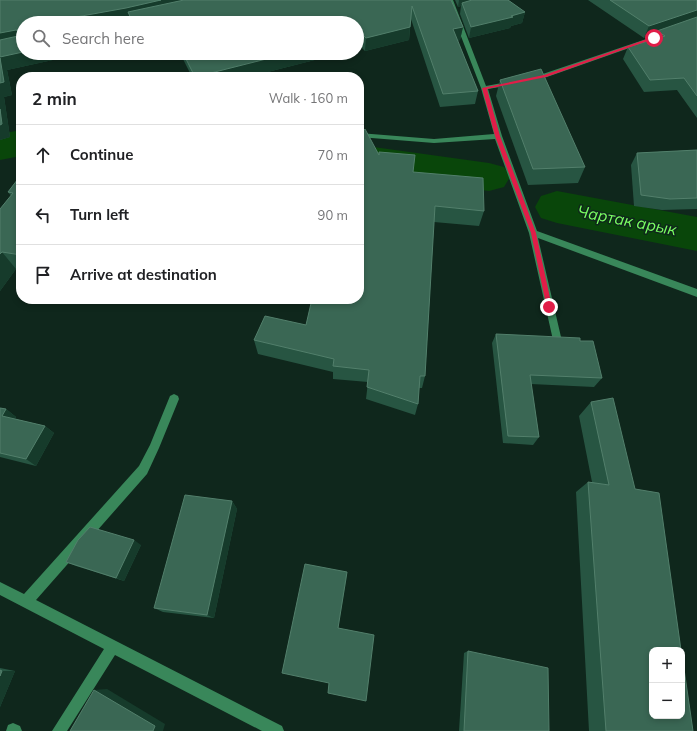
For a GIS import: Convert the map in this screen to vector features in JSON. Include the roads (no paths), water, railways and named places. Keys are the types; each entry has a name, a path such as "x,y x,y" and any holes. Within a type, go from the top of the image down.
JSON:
{"street":[{"path":"450,0 456,12 484,88 498,136 533,233 556,337"},
{"path":"484,88 545,76 676,30"},
{"path":"364,135 434,141 498,136"},
{"path":"533,233 697,293"},
{"path":"26,601 143,470 154,448 174,398"},
{"path":"0,588 277,731"},
{"path":"59,731 113,646"}],"waterway":[{"name":"Чартак арык","path":"0,147 16,144"},
{"name":"Чартак арык","path":"364,160 489,177"},
{"name":"Чартак арык","path":"557,207 697,234"}]}
